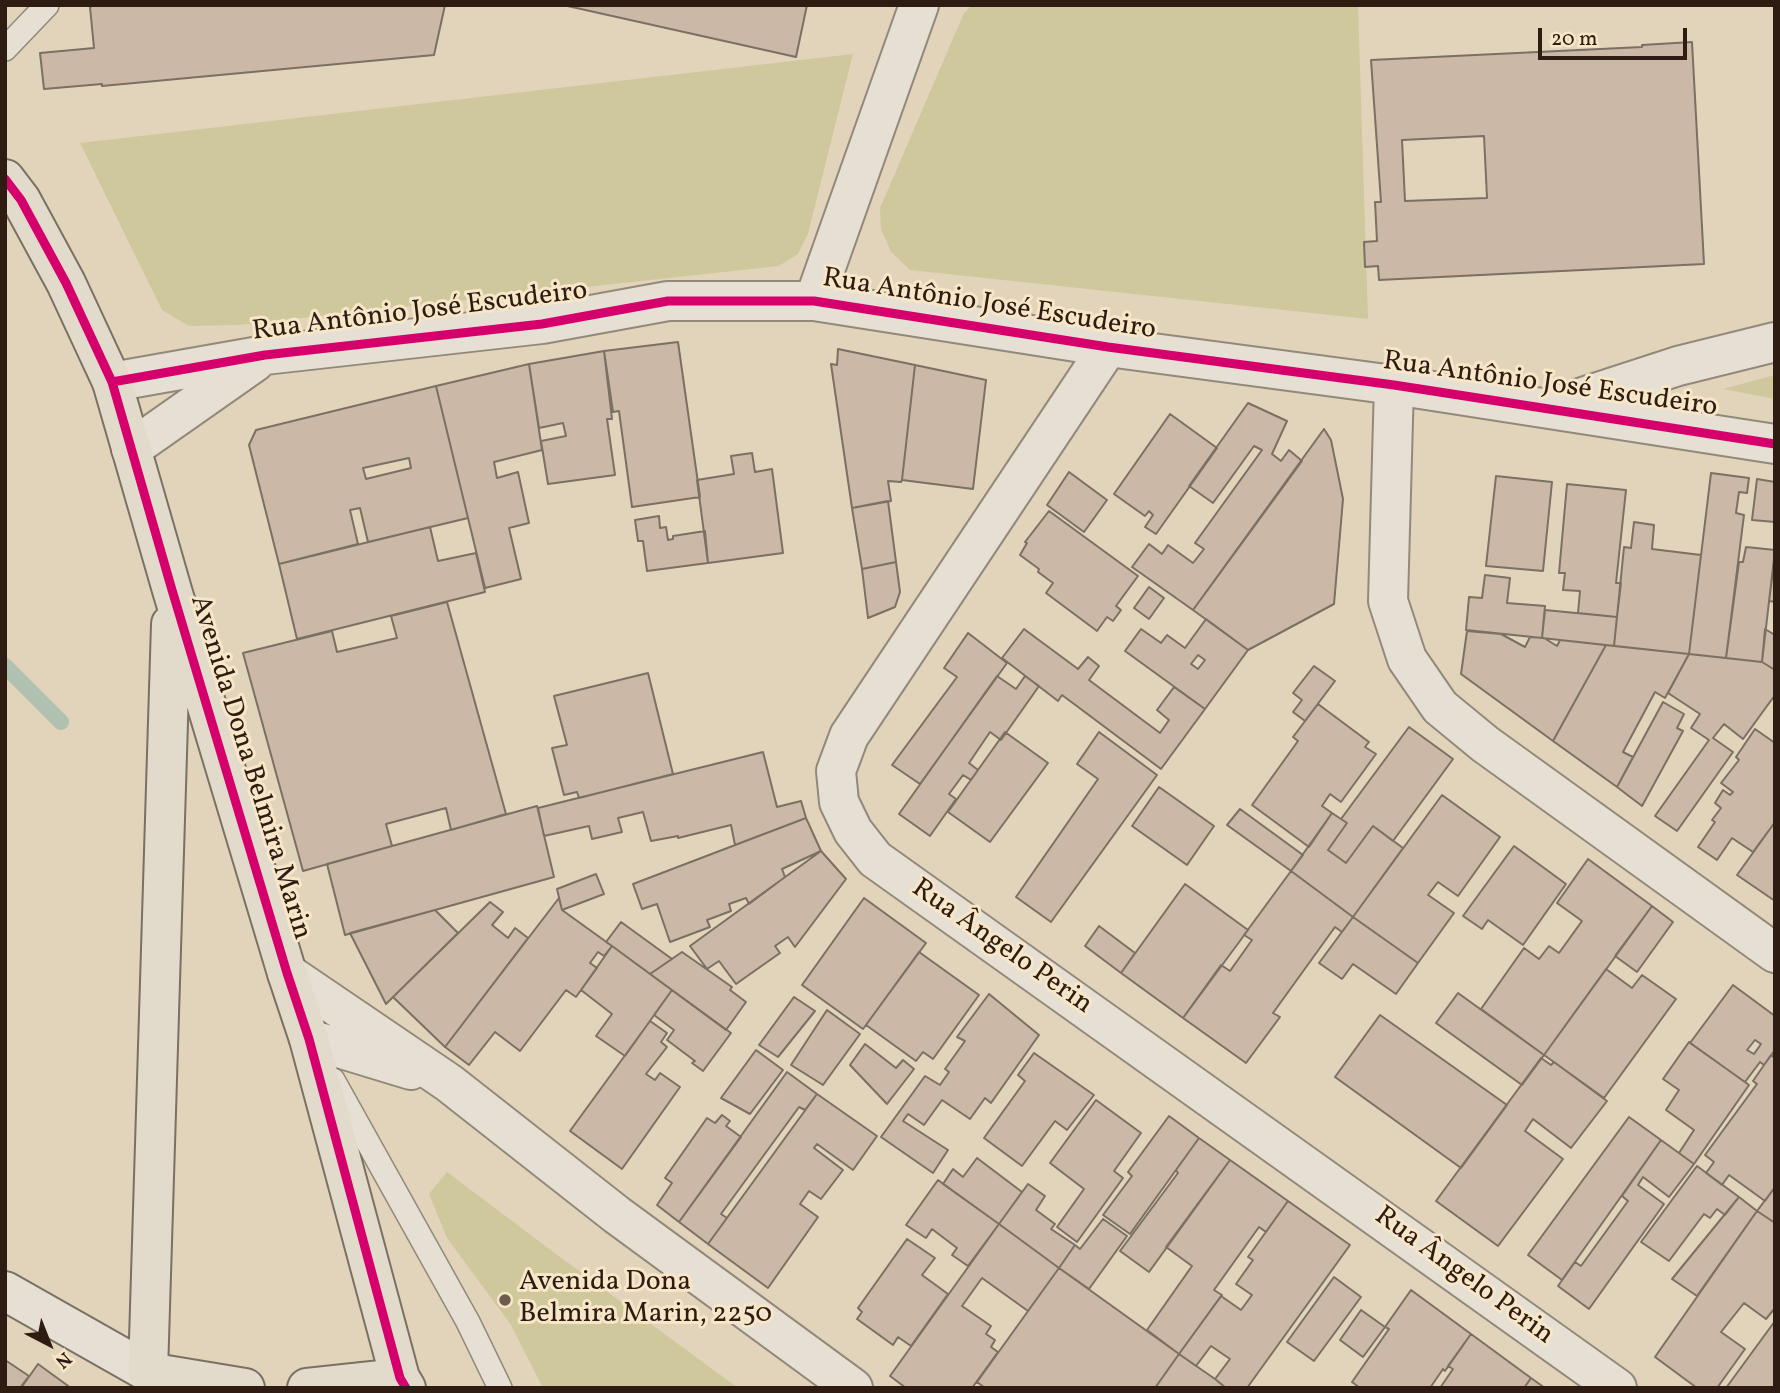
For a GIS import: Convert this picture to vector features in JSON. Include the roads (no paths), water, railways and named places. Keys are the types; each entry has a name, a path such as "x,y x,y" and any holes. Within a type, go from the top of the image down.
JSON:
{"main road":[{"name":"Avenida Dona Belmira Marin","path":"5,179 21,200 66,283 112,382 172,590 309,1039 403,1383"},
{"path":"172,590 159,1380 246,1388"},
{"path":"307,1388 403,1383"}],"street":[{"path":"814,301 919,5"},
{"name":"Rua Antônio José Escudeiro","path":"112,382 265,355 541,324 668,302 814,301 1108,347 1394,386 1775,444"},
{"path":"1544,409 1678,366 1775,342"},
{"name":"Rua Ângelo Perin","path":"1108,347 849,736 836,771 839,803 853,831 875,859 1617,1388"},
{"name":"Rua Antônio José Escudeiro","path":"131,449 265,355"},
{"path":"1394,386 1388,601 1407,659 1440,707 1485,744 1775,953"},
{"path":"287,973 449,1083 617,1215 853,1388"},
{"path":"309,1039 449,1083"},
{"path":"5,1291 159,1380"}],"lane":[{"path":"5,49 47,5"},
{"name":"Avenida Dona Belmira Marin","path":"309,1039 468,1322 500,1388"}],"waterway":[{"path":"5,666 61,722"}],"place":[{"name":"Avenida Dona Belmira Marin, 2250","path":"505,1300"}]}
